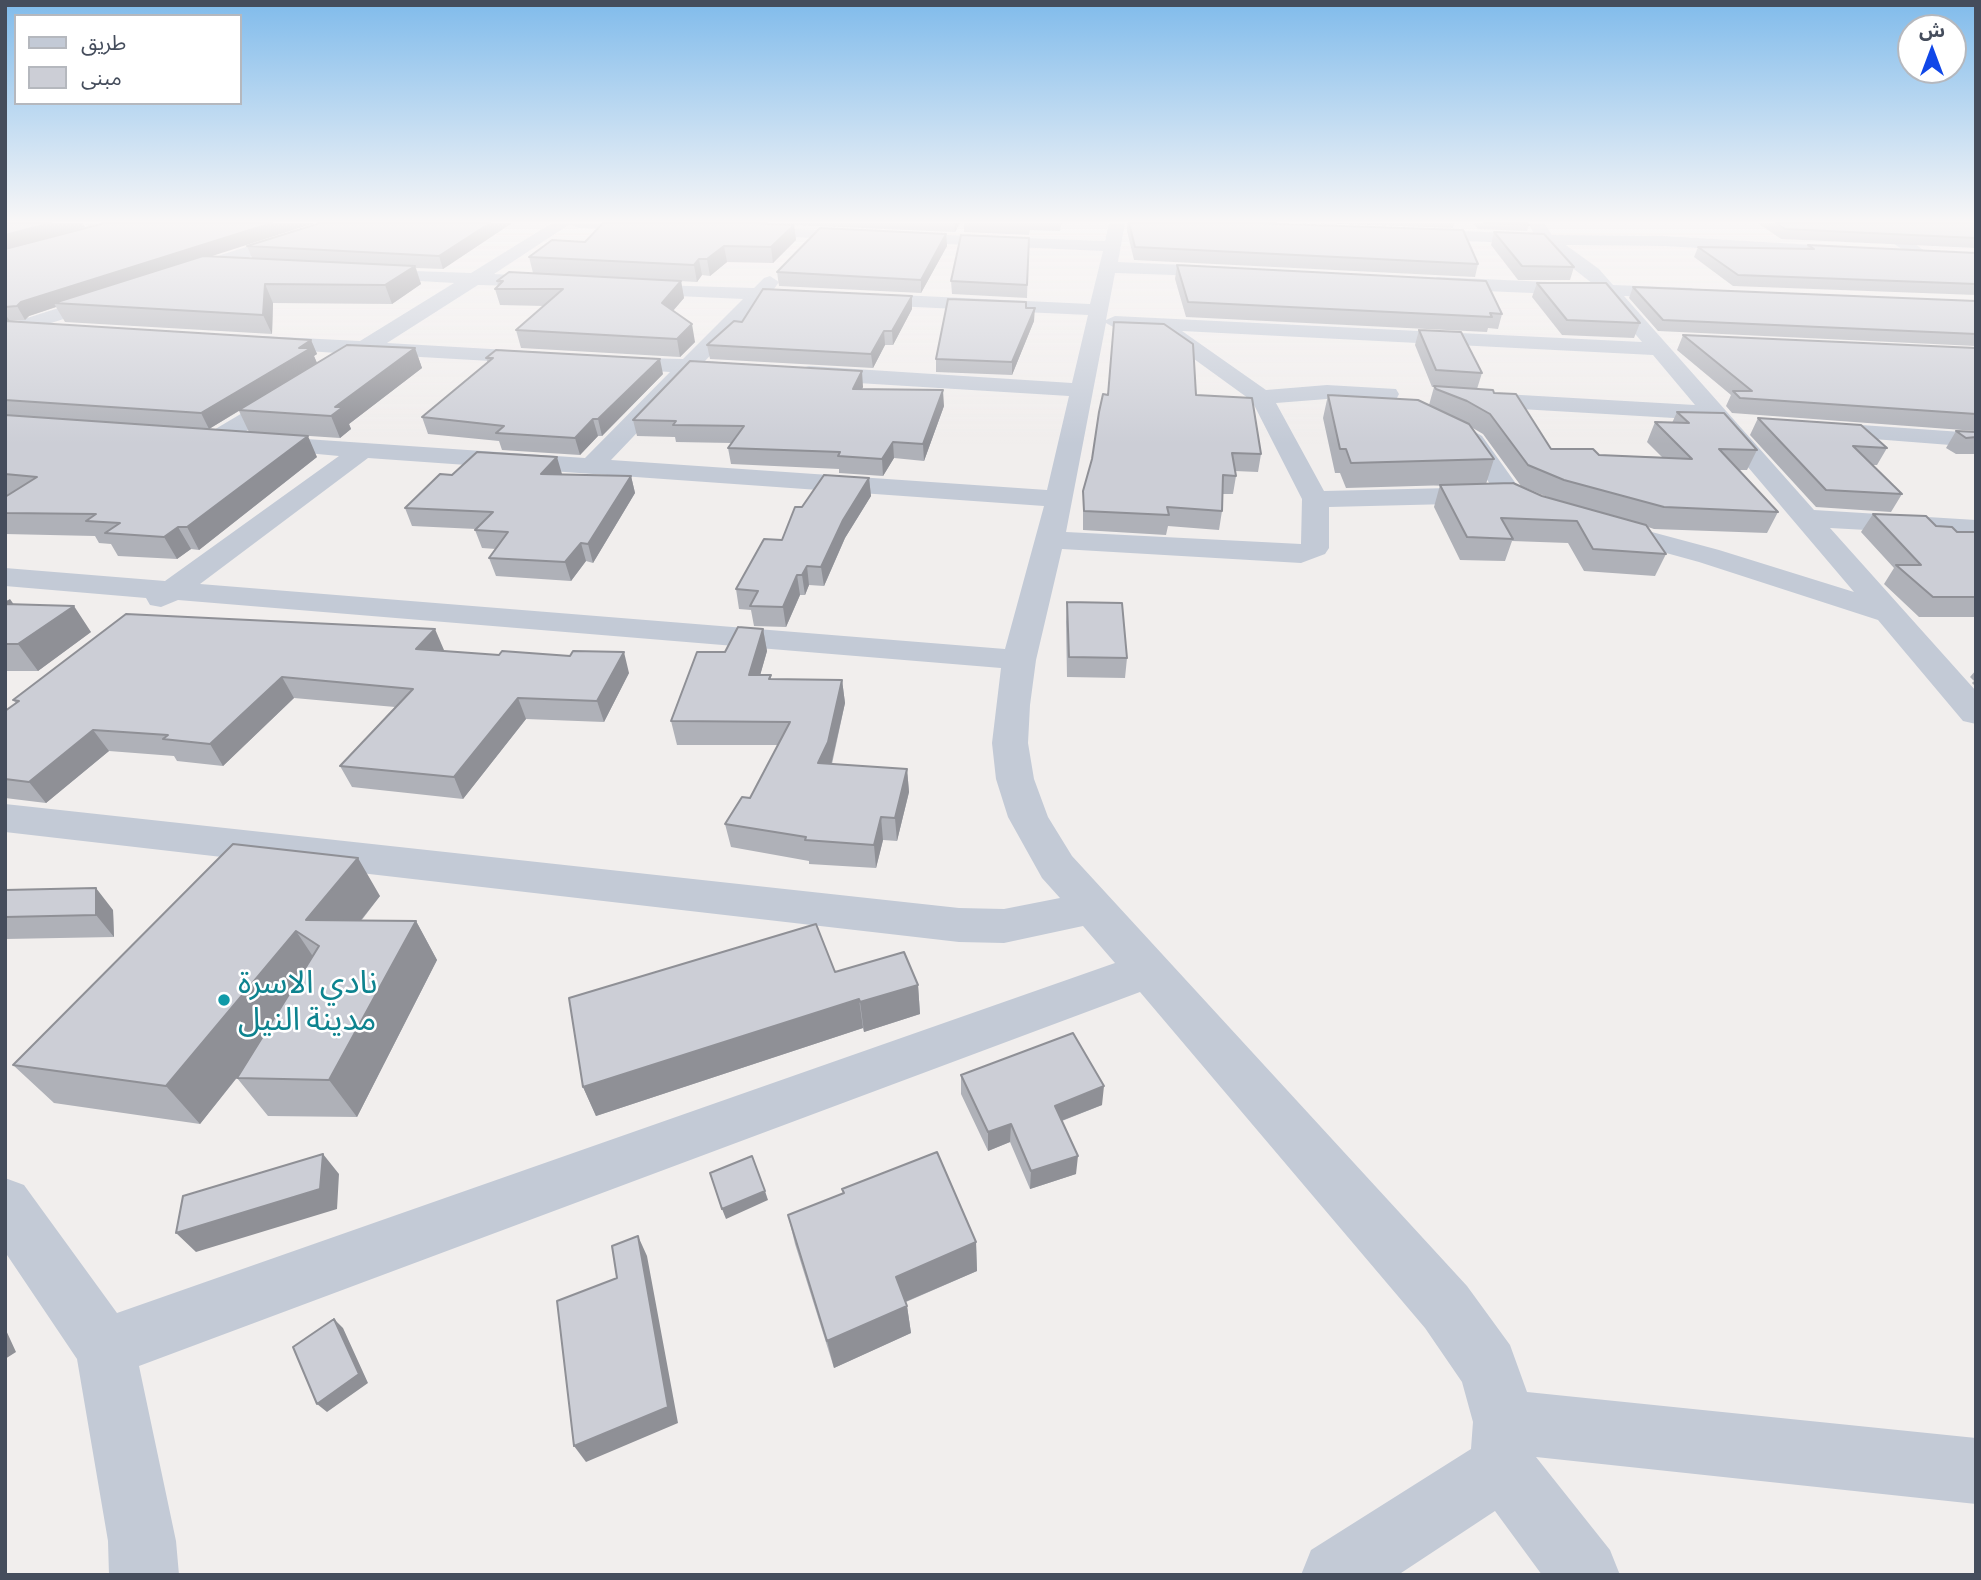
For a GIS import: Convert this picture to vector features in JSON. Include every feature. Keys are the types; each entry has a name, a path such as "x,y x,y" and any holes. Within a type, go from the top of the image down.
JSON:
{"street":[{"path":"11,330 110,297"},
{"path":"331,369 446,297"},
{"path":"591,466 757,297"},
{"path":"788,297 1097,315 1160,325 1389,336 1662,344"},
{"path":"1101,297 1055,519 1019,660 1010,743 1014,779 1028,817 1056,867 1446,1307 1488,1367 1504,1444 1585,1575"},
{"path":"1614,297 1662,344 1717,418 1976,713"},
{"path":"1381,313 1389,336"},
{"path":"190,438 591,466 1055,519 1301,554 1315,548 1315,499 1261,397 1160,325"},
{"path":"11,330 73,332"},
{"path":"240,341 567,359"},
{"path":"594,361 756,370"},
{"path":"783,372 1082,390"},
{"path":"216,439 308,383"},
{"path":"1261,397 1362,392 1717,418 1762,425"},
{"path":"1362,392 1451,428 1473,441 1510,494"},
{"path":"1788,427 1976,440"},
{"path":"138,615 363,450"},
{"path":"1315,499 1510,494 1578,520 1709,556 1889,613"},
{"path":"1807,519 1976,528"},
{"path":"5,577 1019,660"},
{"path":"5,818 959,925 1004,926 1094,907"},
{"path":"105,1348 1149,970"},
{"path":"5,1204 105,1348 142,1541 144,1575"},
{"path":"1336,1575 1504,1444 1976,1471"}],"building":[{"path":"5,297 38,297 17,306 5,307"},
{"path":"74,297 264,297 263,315 54,303"},
{"path":"554,297 667,297 662,303 692,324 677,339 516,330"},
{"path":"758,297 912,297 892,331 884,331 871,354 707,345 734,321 742,322"},
{"path":"1186,297 1494,297 1502,314 1490,313 1492,317 1188,302"},
{"path":"1548,297 1618,297 1640,323 1567,320"},
{"path":"1642,297 1871,297 1976,301 1976,334 1663,320"},
{"path":"948,299 1026,302 1026,308 1035,308 1012,362 936,359"},
{"path":"5,321 311,340 299,348 311,348 201,413 5,400"},
{"path":"1114,322 1164,324 1193,344 1196,395 1252,398 1261,454 1232,453 1236,476 1223,475 1222,511 1167,507 1169,515 1084,511 1083,491 1092,459 1099,412 1103,394 1108,395"},
{"path":"1419,330 1461,332 1482,373 1436,370"},
{"path":"1683,335 1976,348 1976,414 1740,398 1733,391 1752,391"},
{"path":"347,345 415,348 335,407 343,407 331,416 239,410"},
{"path":"496,350 660,359 575,438 496,433 504,426 422,417 493,358 486,358"},
{"path":"690,361 862,371 853,389 943,390 923,444 893,442 882,459 838,456 840,452 728,448 744,426 673,425 676,421 633,420"},
{"path":"1434,386 1516,394 1551,449 1593,449 1599,455 1692,459 1655,422 1689,423 1677,412 1724,413 1757,450 1719,449 1778,512 1664,507 1564,480 1528,465 1490,414"},
{"path":"1328,395 1418,400 1469,424 1494,459 1351,463 1346,449 1340,449"},
{"path":"5,415 308,436 187,527 178,527 164,537 105,533 120,523 86,521 96,514 5,513 5,497 37,477 5,474"},
{"path":"1758,418 1861,425 1887,448 1853,446 1902,494 1826,490"},
{"path":"1956,431 1976,432 1976,437 1966,438"},
{"path":"477,452 557,457 541,474 631,476 588,544 581,543 565,562 489,558 508,532 475,530 493,512 405,508 440,474 452,475"},
{"path":"824,475 869,478 843,520 821,567 807,566 802,575 797,575 783,607 750,606 758,591 736,589 764,539 782,540 795,507 802,507"},
{"path":"1513,483 1542,496 1646,525 1666,554 1593,549 1577,521 1501,518 1513,539 1467,537 1440,485"},
{"path":"1873,514 1926,516 1936,526 1952,527 1957,532 1976,532 1976,597 1933,597 1896,565 1921,565"},
{"path":"1067,602 1122,603 1127,658 1069,657"},
{"path":"5,604 74,606 18,644 5,644"},
{"path":"126,614 435,629 416,649 499,655 502,651 570,656 573,651 624,652 597,701 518,698 454,777 340,766 413,689 282,677 210,744 163,739 168,735 93,730 29,782 5,779 5,711 19,701 13,700"},
{"path":"738,627 763,629 749,675 771,675 769,679 842,680 828,742 818,763 907,769 895,818 881,817 874,845 805,840 806,837 725,824 742,797 750,798 790,722 671,721 697,652 725,652"},
{"path":"233,844 358,858 306,920 416,921 329,1080 237,1078 319,946 296,931 166,1086 13,1065"},
{"path":"96,888 96,915 5,917 5,890"},
{"path":"816,924 835,972 904,952 918,985 860,1002 859,999 583,1087 569,998"},
{"path":"1073,1033 1104,1086 1055,1106 1078,1156 1031,1171 1011,1124 988,1132 961,1075"},
{"path":"937,1152 976,1242 896,1277 907,1306 827,1341 788,1215 844,1193 842,1189"},
{"path":"323,1154 320,1189 176,1233 183,1196"},
{"path":"752,1156 765,1191 722,1209 710,1173"},
{"path":"638,1236 668,1407 574,1446 557,1301 617,1278 612,1246"},
{"path":"334,1319 359,1374 317,1404 293,1347"}],"place":[{"name":"نادي الاسرة مدينة النيل","path":"224,1000"}]}
